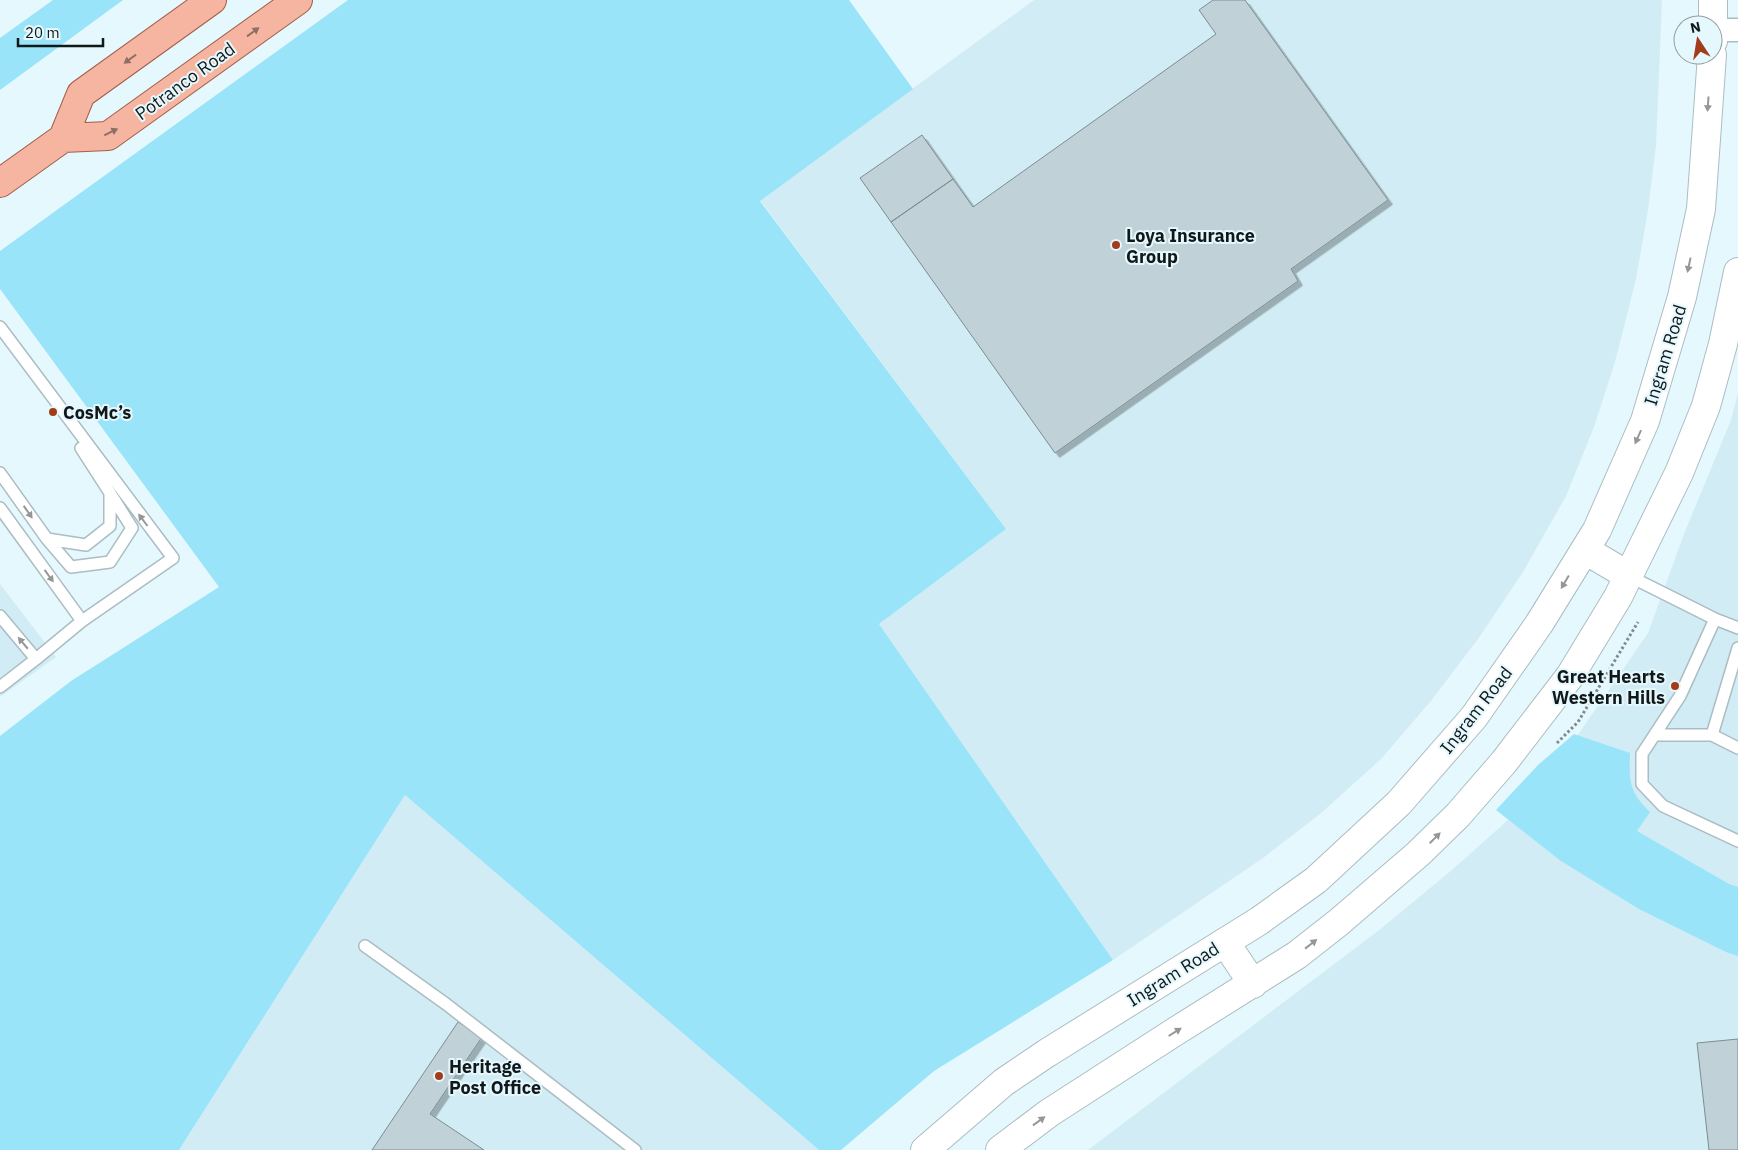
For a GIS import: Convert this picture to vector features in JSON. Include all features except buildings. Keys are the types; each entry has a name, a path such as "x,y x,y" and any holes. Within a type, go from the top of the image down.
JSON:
{"main road":[{"path":"0,183 63,138 80,94 212,0"},
{"name":"Potranco Road","path":"63,138 108,136 298,0"},
{"name":"Ingram Road","path":"1713,0 1715,15"},
{"name":"Ingram Road","path":"925,1150 1004,1082 1047,1053 1259,921 1316,880 1399,803 1474,717 1539,624 1597,530 1645,421 1682,297 1701,209 1716,65"},
{"path":"1000,1150 1049,1113 1297,955 1339,922 1418,854 1458,815 1504,762 1570,676 1618,597 1679,473 1706,406 1723,344 1738,272"},
{"path":"1585,550 1629,576"},
{"path":"1225,942 1253,984"}],"lane":[{"path":"0,327 132,528 110,562 72,567 47,539 0,473"},
{"path":"0,687 82,621 172,558 18,353"},
{"path":"47,539 86,545 110,526 110,493"},
{"path":"0,508 82,621"},
{"path":"1629,576 1714,619 1738,628"},
{"path":"0,616 36,659"},
{"path":"1714,619 1680,696 1642,754 1642,784 1663,806 1738,841"},
{"path":"1712,735 1738,648"},
{"path":"1656,735 1712,735 1738,748"},
{"path":"365,946 446,1004 635,1150"}],"shaded area":[{"path":"53,0 123,0 0,90 0,38"},
{"path":"348,0 849,0 913,89 760,201 1006,529 879,624 1113,960 934,1071 841,1150 819,1150 405,795 179,1150 0,1150 0,736 71,681 219,587 0,289 0,251"},
{"path":"1034,0 1662,0 1656,145 1648,210 1636,279 1615,362 1594,427 1566,496 1523,572 1478,639 1430,702 1381,759 1320,814 1263,858 1113,960 879,624 1006,529 760,200"},
{"path":"1738,393 1738,1150 1088,1150 1378,931 1452,870 1518,811 1575,739 1648,633 1684,534 1731,420"},
{"path":"0,584 56,657 0,697"},
{"path":"1574,734 1630,753 1630,779 1634,792 1650,812 1637,831 1729,884 1738,887 1738,956 1726,952 1639,909 1561,861 1496,810 1538,765"},
{"path":"405,795 819,1150 179,1150"}],"place":[{"name":"Loya Insurance Group","path":"1116,245"},
{"name":"CosMc’s","path":"53,412"},
{"name":"Great Hearts Western Hills","path":"1675,686"},
{"name":"Heritage Post Office","path":"439,1076"}]}
